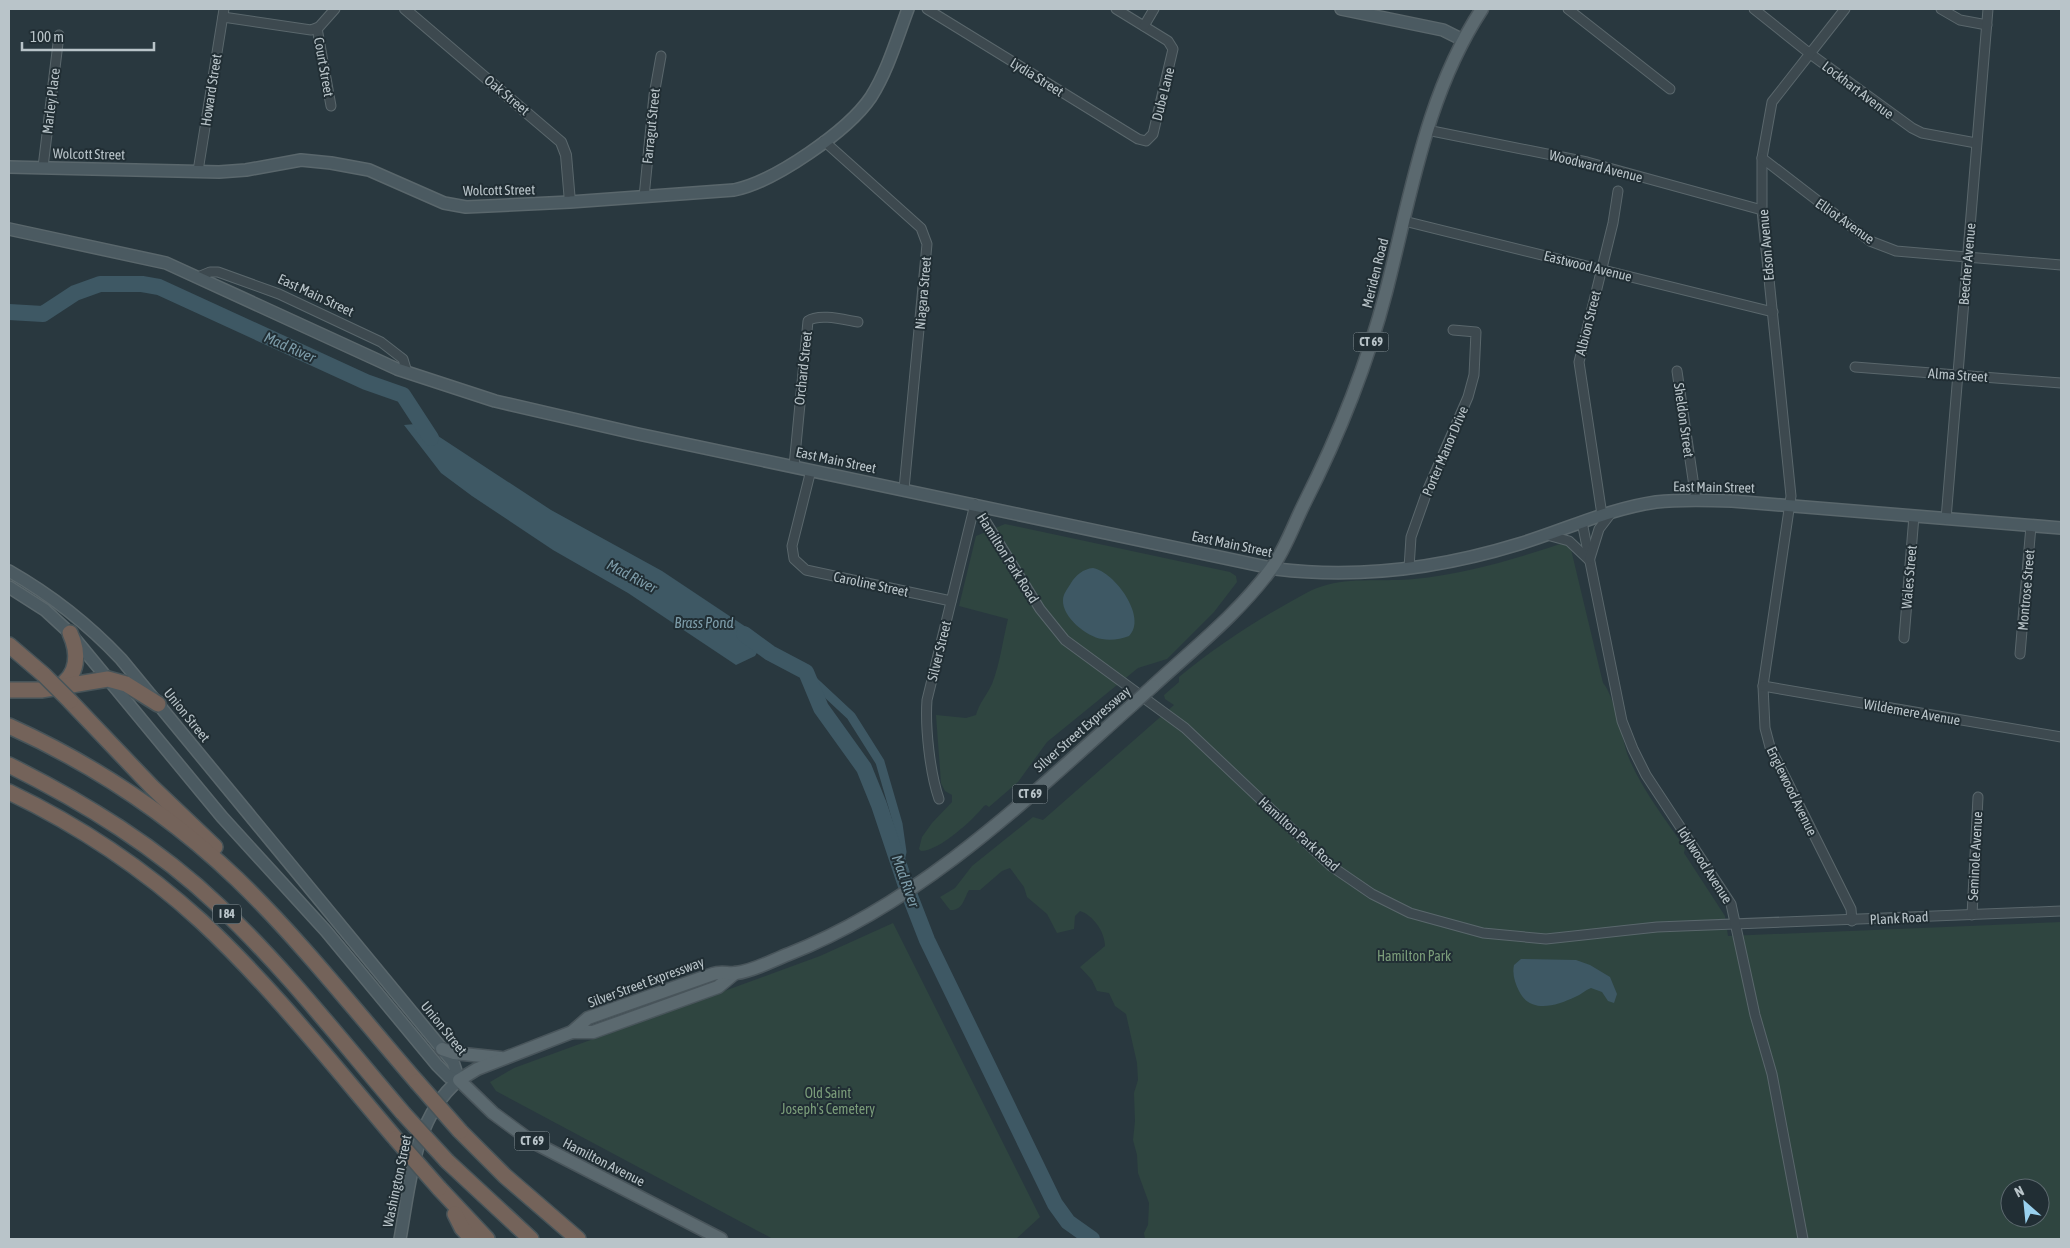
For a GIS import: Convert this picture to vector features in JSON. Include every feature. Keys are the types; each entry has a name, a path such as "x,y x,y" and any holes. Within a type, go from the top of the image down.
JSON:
{"highway":[{"path":"55,688 68,679 75,663 76,652 70,634"},
{"path":"9,645 44,674 152,787 214,845 225,868"},
{"path":"9,690 34,691 108,679 126,684 158,704"},
{"name":"I 84","path":"9,726 66,754 121,787 167,820 225,868 275,919 460,1132 505,1176 578,1239"},
{"name":"I 84","path":"9,765 71,797 118,825 208,896 269,958 447,1162 531,1239"},
{"path":"9,792 51,814 106,848 153,882 199,920 256,978 439,1188 487,1239"},
{"path":"450,1200 459,1223 472,1239"}],"main road":[{"name":"Wolcott Street","path":"9,166 232,171 295,161 318,161 369,170 444,202 461,207 725,192 749,186 779,172 824,141 854,117 870,98 885,70 908,9"},
{"path":"1341,9 1443,30 1463,40"},
{"name":"Meriden Road","path":"1272,568 1320,470 1368,351 1386,292 1427,130 1442,84 1463,40 1482,9"},
{"name":"East Main Street","path":"9,230 152,259 198,277 407,372 468,393 523,408 1272,568 1304,572 1352,572 1409,568 1469,558 1547,535 1607,514 1654,503 1696,500 2061,528"},
{"name":"Silver Street Expressway","path":"459,1080 477,1069 572,1032 593,1032 722,985 735,973 824,939 897,898 994,825 1131,706 1231,616 1272,568"},
{"name":"Union Street","path":"9,571 49,596 82,621 117,654 456,1066 459,1080 449,1077 438,1066 326,931 222,817 70,634 45,610 9,587"},
{"path":"442,1049 454,1053 503,1059"},
{"name":"Washington Street","path":"400,1239 413,1166 422,1133 441,1098 459,1080"},
{"name":"Hamilton Avenue","path":"459,1080 493,1113 531,1141 721,1239"}],"street":[{"path":"224,13 306,29 317,28 335,9"},
{"name":"Oak Street","path":"405,9 561,142 566,155 570,202"},
{"name":"Lydia Street","path":"927,9 1138,139 1148,141"},
{"path":"1116,9 1144,26 1154,9"},
{"path":"1568,9 1670,89"},
{"name":"Lockhart Avenue","path":"1754,9 1809,53 1912,128 1922,133 1976,142"},
{"name":"Edson Avenue","path":"1790,506 1762,210 1762,158 1772,102 1845,9"},
{"path":"1941,9 1960,20 1987,25"},
{"name":"Beecher Avenue","path":"1946,519 1988,9"},
{"name":"Howard Street","path":"198,171 224,13"},
{"name":"Dube Lane","path":"1144,26 1172,46 1173,54 1153,134 1148,141"},
{"name":"Court Street","path":"317,28 331,106"},
{"name":"Marley Place","path":"43,168 59,35"},
{"name":"Farragut Street","path":"644,197 654,95 661,56"},
{"name":"Woodward Avenue","path":"1427,130 1587,162 1762,210"},
{"name":"Niagara Street","path":"824,141 920,228 927,244 904,489"},
{"name":"Elliot Avenue","path":"1762,158 1870,241 1896,251 2061,265"},
{"name":"Albion Street","path":"1607,514 1579,362 1613,222 1618,191"},
{"name":"Eastwood Avenue","path":"1404,221 1773,312"},
{"name":"East Main Street","path":"198,277 210,272 218,272 303,304 390,348 403,359 407,372"},
{"name":"Orchard Street","path":"794,466 808,322 812,319 824,318 858,322"},
{"name":"Porter Manor Drive","path":"1409,568 1411,537 1428,489 1468,397 1474,375 1476,332 1453,330"},
{"name":"Alma Street","path":"1855,367 2061,383"},
{"name":"Sheldon Street","path":"1677,371 1696,500"},
{"name":"Caroline Street","path":"811,470 792,546 794,559 806,570 951,601"},
{"name":"Silver Street","path":"940,799 935,784 927,707 974,504"},
{"name":"Hamilton Park Road","path":"974,504 1040,609 1065,640 1185,728 1323,859 1378,898 1434,921 1470,931 1514,937 1560,939 1644,928 1736,924"},
{"name":"Englewood Avenue","path":"1790,506 1763,686 1765,728 1770,747 1851,909 1852,921"},
{"path":"1547,535 1569,541 1589,560 1607,514"},
{"name":"Wales Street","path":"1904,638 1914,516"},
{"name":"Idylwood Avenue","path":"1582,522 1622,722 1633,750 1646,775 1732,904 1738,942 1755,1015 1772,1074 1803,1239"},
{"name":"Montrose Street","path":"2020,654 2031,526"},
{"name":"Wildemere Avenue","path":"1763,686 2061,737"},
{"name":"Seminole Avenue","path":"1972,916 1978,797"},
{"name":"Plank Road","path":"1736,924 1852,921 2061,911"}],"green space":[{"path":"1005,524 1230,572 1236,576 1237,582 1214,612 1167,659 1138,668 1047,742 1018,782 989,807 984,806 964,826 937,846 921,851 919,849 922,837 932,823 952,802 952,795 945,791 941,783 936,715 966,718 976,715 992,684 997,668 1008,619 959,606 976,536"},
{"name":"Hamilton Park","path":"1569,541 1603,683 1611,697 1628,756 1646,792 1685,848 1684,853 1725,916 1728,936 2061,922 2061,1239 1145,1239 1144,1233 1148,1225 1149,1203 1138,1173 1137,1155 1133,1140 1135,1121 1134,1093 1138,1080 1137,1063 1126,1014 1115,1006 1109,993 1097,991 1092,980 1080,967 1105,946 1101,930 1094,920 1080,911 1075,916 1074,929 1057,933 1047,914 1027,897 1024,887 1010,868 1002,871 980,890 969,890 960,906 954,910 950,910 940,897 955,888 972,866 1033,817 1043,820 1174,705 1165,699 1164,695 1179,682 1179,677 1230,639 1283,606 1313,590 1334,583 1434,577 1512,559"},
{"name":"Old Saint Joseph's Cemetery","path":"893,923 1040,1217 1016,1239 773,1239 496,1091 490,1082 514,1068 820,956"}],"water":[{"name":"Brass Pond","path":"423,419 432,432 551,510 662,571 755,633 759,636 761,646 755,656 736,665 628,593 553,550 472,496 441,473 404,425 415,424"},
{"path":"1093,568 1102,571 1111,578 1132,608 1134,628 1129,636 1112,640 1096,637 1076,625 1067,613 1063,600 1066,591 1078,575 1083,571"},
{"path":"1521,959 1576,960 1590,965 1610,977 1617,994 1614,1003 1608,1001 1602,992 1591,988 1577,996 1552,1005 1544,1006 1530,1003 1519,991 1514,978 1514,965"}],"waterway":[{"name":"Mad River","path":"9,312 43,314 75,293 100,284 142,284 159,287 366,382 403,395 431,438"},
{"name":"Mad River","path":"744,634 770,653 806,672 821,708 864,768 927,940 1055,1204 1068,1222 1092,1239"},
{"path":"807,675 851,716 880,762 898,824 902,852 899,865"}]}
